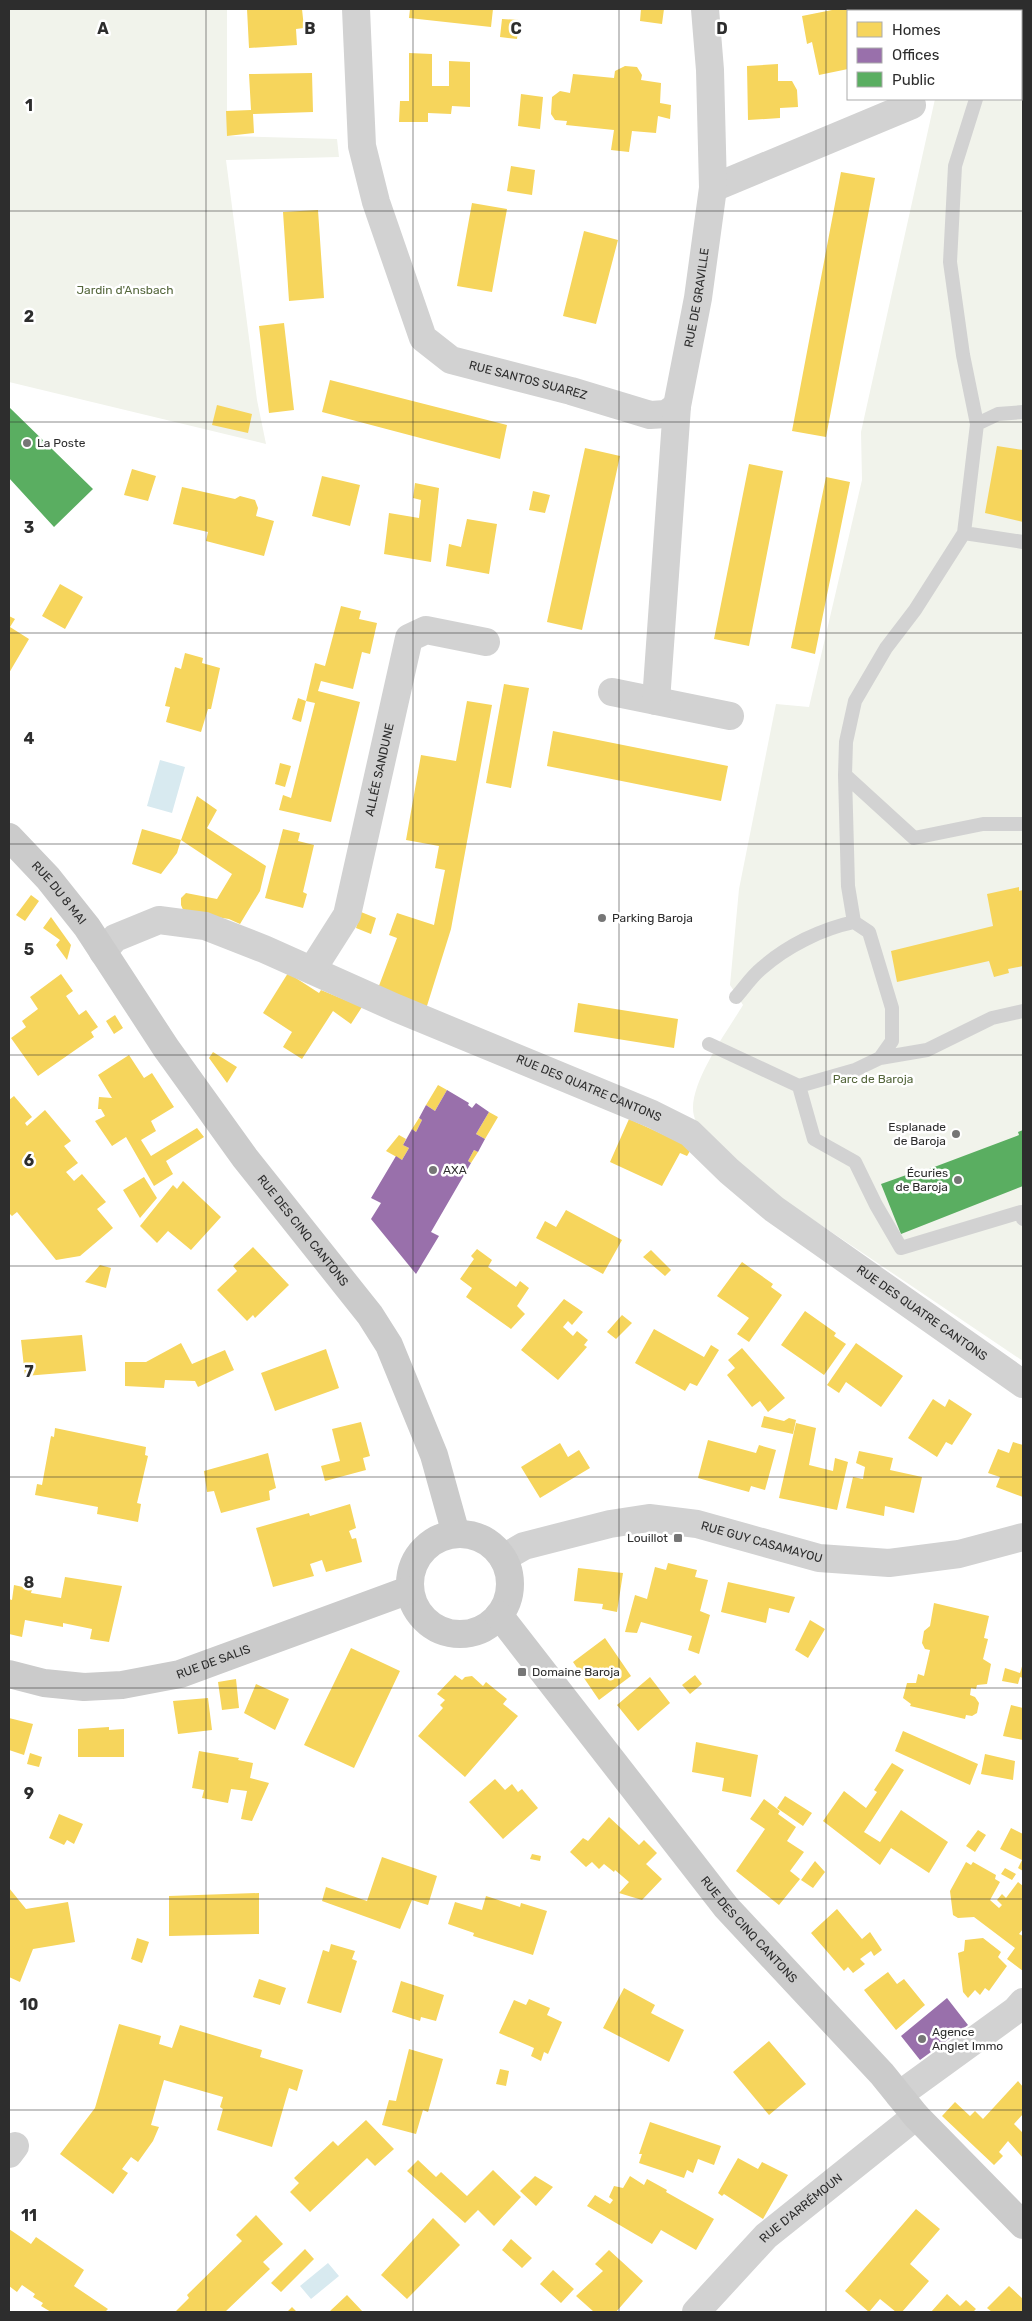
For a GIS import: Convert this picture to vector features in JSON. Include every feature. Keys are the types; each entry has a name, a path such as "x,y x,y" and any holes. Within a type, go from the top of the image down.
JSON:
{"street":[{"name":"RUE SANTOS SUAREZ","path":"356,9 362,146 376,202 423,338 451,360 571,391 650,415 666,414 678,406"},
{"name":"RUE DE GRAVILLE","path":"678,406 698,298 714,188 706,9"},
{"path":"714,188 912,105"},
{"path":"656,701 678,406"},
{"name":"ALLÉE SANDUNE","path":"312,970 347,915 409,638 426,630 486,642"},
{"path":"612,692 730,716"},
{"name":"RUE DU 8 MAI","path":"9,837 48,878 87,927 103,952"},
{"name":"RUE DES QUATRE CANTONS","path":"103,952 115,938 159,920 206,926 312,970 396,1008 652,1114 690,1133 729,1172 774,1209 1023,1384"},
{"name":"RUE DES CINQ CANTONS","path":"103,952 166,1048 245,1158 370,1315 389,1344 434,1455 456,1534"},
{"name":"RUE GUY CASAMAYOU","path":"503,1558 524,1546 610,1524 649,1518 697,1524 819,1558 889,1563 959,1554 1023,1537"},
{"path":"456,1534 470,1535 482,1539 494,1547 503,1558 509,1572 510,1587 507,1602 499,1615 487,1626 471,1633 454,1634 438,1630 424,1620 414,1606 409,1590 410,1574 416,1559 426,1546 440,1538 456,1534"},
{"name":"RUE DE SALIS","path":"9,1674 44,1683 84,1687 122,1685 180,1674 409,1590"},
{"name":"RUE DES CINQ CANTONS","path":"499,1615 726,1906 916,2116 1023,2225"},
{"path":"899,2095 1008,2016 1023,2002"},
{"name":"RUE D'ARRÉMOUN","path":"696,2312 766,2236 916,2116"}],"lane":[{"path":"854,922 848,886 845,775 846,742 855,701 886,648 915,610 964,533 977,424 950,262 956,166 976,100"},
{"path":"977,424 998,414 1023,412"},
{"path":"964,533 1023,542"},
{"path":"845,775 914,838 983,824 1023,824"},
{"path":"736,997 761,969 792,946 837,925 854,922 869,932 892,1008 892,1041 880,1058"},
{"path":"709,1044 799,1086 855,1070 880,1058 927,1050 992,1018 1023,1011"},
{"path":"799,1086 814,1139 855,1162 876,1205 901,1248 1021,1212 1023,1219"}],"green space":[{"name":"Jardin d'Ansbach","path":"9,9 227,9 227,136 337,139 339,157 226,160 257,400 266,444 9,382"},
{"name":"Parc de Baroja","path":"1023,9 1023,1361 732,1165 700,1130 694,1116 693,1104 696,1090 710,1059 743,1005 730,985 739,889 776,704 809,707 862,480 861,432 935,100 1022,100 1022,10 954,10"}],"shaded area":[{"path":"160,760 185,767 172,813 147,806"},
{"path":"328,2263 339,2276 311,2299 300,2286"}],"building: Homes":[{"path":"247,9 302,9 304,28 296,29 297,45 249,48"},
{"path":"410,9 493,9 491,27 409,18"},
{"path":"641,9 664,9 662,24 640,21"},
{"path":"837,9 847,9 847,69 819,75 812,42 807,44 802,16"},
{"path":"880,9 919,9 919,10"},
{"path":"502,19 519,20 517,39 500,37"},
{"path":"409,53 432,54 432,86 449,86 449,61 470,62 470,107 452,106 451,114 428,113 428,122 399,122 400,101 409,101"},
{"path":"778,64 778,81 792,81 797,90 798,107 780,108 780,118 748,120 747,66"},
{"path":"625,66 637,67 642,75 641,80 661,83 660,103 671,105 670,119 658,116 656,133 632,131 629,152 611,150 614,130 566,125 567,121 555,120 551,114 552,97 560,91 570,93 573,74 614,78 615,71"},
{"path":"312,73 313,112 253,114 254,133 227,136 226,111 251,110 249,74"},
{"path":"521,94 543,97 540,129 518,126"},
{"path":"511,166 535,170 532,195 507,191"},
{"path":"841,172 875,178 826,437 792,431"},
{"path":"472,203 507,209 492,292 457,286"},
{"path":"318,210 324,298 289,301 283,212"},
{"path":"584,231 618,240 596,324 563,316"},
{"path":"284,323 294,410 269,413 259,326"},
{"path":"330,380 507,425 500,459 322,412"},
{"path":"217,405 252,414 248,433 212,425"},
{"path":"997,446 1023,450 1023,522 985,513"},
{"path":"585,448 620,456 582,630 547,622"},
{"path":"749,464 783,471 749,646 714,639"},
{"path":"132,469 156,476 148,501 124,495"},
{"path":"322,476 360,485 350,526 312,516"},
{"path":"826,477 850,482 815,654 791,648"},
{"path":"415,483 439,488 431,562 384,554 389,513 419,518 421,500 413,498"},
{"path":"182,487 235,499 240,496 255,500 258,508 256,516 274,521 264,556 206,541 208,532 173,524"},
{"path":"533,491 550,495 545,513 529,510"},
{"path":"467,519 497,524 489,574 446,566 449,544 461,547"},
{"path":"60,584 83,597 65,629 42,616"},
{"path":"341,606 361,611 359,619 377,623 370,654 362,652 353,689 321,681 318,691 360,702 331,822 279,810 283,795 291,798 315,703 306,701 315,663 325,666"},
{"path":"9,616 15,619 10,627 29,639 9,673"},
{"path":"185,653 203,658 202,663 220,668 211,709 208,709 201,732 166,722 170,707 165,706 175,667 181,669"},
{"path":"504,684 529,688 511,788 486,783"},
{"path":"298,698 306,701 301,722 292,719"},
{"path":"467,701 492,705 451,929 426,1009 377,991 397,938 389,935 397,913 434,925 445,870 435,868 439,846 406,840 421,755 456,761"},
{"path":"553,731 728,766 721,801 547,766"},
{"path":"280,763 291,766 285,787 275,784"},
{"path":"197,796 217,810 207,828 266,866 260,891 240,924 229,919 184,912 181,905 181,898 186,893 217,899 232,874 181,840"},
{"path":"142,829 181,840 177,853 161,874 132,864"},
{"path":"283,829 300,833 298,841 314,845 303,892 307,894 303,908 265,898"},
{"path":"1019,887 1019,891 1023,890 1023,966 1008,969 1009,973 994,977 989,961 897,982 891,951 993,926 987,894"},
{"path":"31,895 39,901 25,921 16,915"},
{"path":"361,912 376,918 371,934 356,928"},
{"path":"51,917 71,945 67,960 56,945 60,940 43,928"},
{"path":"288,973 319,993 321,990 362,1007 351,1024 333,1011 302,1059 283,1047 292,1032 263,1013"},
{"path":"61,974 73,991 66,996 79,1015 86,1010 98,1027 91,1032 94,1037 38,1076 11,1038 26,1027 22,1021 38,1009 30,997"},
{"path":"578,1003 678,1019 674,1048 574,1032"},
{"path":"115,1015 123,1028 114,1034 106,1021"},
{"path":"213,1052 237,1067 227,1083 209,1058"},
{"path":"129,1055 144,1078 152,1073 174,1107 151,1121 156,1131 141,1140 151,1156 197,1128 204,1137 166,1161 173,1174 154,1186 126,1137 112,1146 95,1121 105,1116 101,1109 98,1109 99,1097 112,1098 98,1075"},
{"path":"438,1085 447,1090 435,1111 426,1105"},
{"path":"14,1096 32,1117 25,1123 27,1126 45,1110 71,1141 64,1146 78,1163 66,1172 74,1181 82,1174 106,1202 97,1209 113,1228 80,1256 56,1260 17,1212 12,1216 9,1213 9,1100"},
{"path":"489,1112 498,1117 485,1139 476,1134"},
{"path":"419,1118 422,1120 416,1132 412,1129"},
{"path":"629,1119 682,1143 690,1151 687,1156 680,1153 662,1186 610,1162"},
{"path":"399,1135 406,1139 403,1145 409,1148 402,1160 386,1151"},
{"path":"474,1150 478,1152 471,1163 468,1161"},
{"path":"144,1177 157,1198 140,1218 123,1190"},
{"path":"183,1181 221,1217 191,1250 168,1231 157,1243 140,1226 173,1185 177,1189"},
{"path":"566,1210 622,1240 603,1274 536,1238 545,1221 556,1227"},
{"path":"253,1247 289,1285 255,1318 253,1315 247,1321 217,1290 237,1271 233,1266"},
{"path":"477,1249 492,1260 488,1267 516,1287 520,1281 529,1288 517,1306 525,1314 511,1329 466,1297 472,1288 460,1279 474,1259 471,1256"},
{"path":"651,1250 671,1270 665,1276 643,1257"},
{"path":"742,1262 773,1284 771,1287 782,1295 749,1342 737,1334 749,1318 717,1296"},
{"path":"100,1265 111,1268 106,1288 85,1282"},
{"path":"564,1299 583,1312 572,1325 568,1321 563,1327 573,1336 577,1331 588,1340 584,1345 587,1347 558,1380 521,1350"},
{"path":"805,1311 836,1333 834,1336 846,1344 824,1375 781,1345"},
{"path":"622,1315 632,1323 616,1339 607,1332"},
{"path":"654,1329 704,1357 711,1345 719,1350 697,1386 690,1383 685,1391 635,1363"},
{"path":"82,1335 86,1371 25,1376 21,1340"},
{"path":"181,1343 192,1364 225,1350 234,1370 198,1387 195,1381 165,1380 164,1388 125,1386 125,1362 146,1362"},
{"path":"856,1343 903,1376 881,1407 846,1382 839,1393 827,1385"},
{"path":"742,1348 785,1398 768,1412 760,1401 752,1407 727,1375 735,1368 728,1360"},
{"path":"326,1349 339,1388 275,1411 261,1373"},
{"path":"933,1399 945,1407 949,1399 972,1414 952,1445 946,1442 937,1457 908,1438"},
{"path":"764,1416 784,1421 789,1418 796,1420 793,1434 761,1427"},
{"path":"361,1422 370,1456 363,1458 366,1470 325,1481 321,1466 340,1461 332,1429"},
{"path":"796,1423 816,1428 809,1465 833,1471 835,1458 848,1462 837,1510 779,1498"},
{"path":"55,1428 146,1447 145,1455 148,1456 137,1503 141,1504 138,1522 97,1514 98,1507 35,1495 37,1484 42,1485 51,1436 54,1437"},
{"path":"708,1440 756,1453 759,1445 776,1450 765,1490 751,1486 749,1492 698,1478"},
{"path":"1013,1442 1023,1445 1023,1497 996,1487 1000,1477 988,1473 998,1449 1009,1453"},
{"path":"560,1443 568,1457 579,1450 590,1468 540,1498 521,1467"},
{"path":"859,1451 893,1458 890,1470 922,1477 914,1513 885,1506 884,1516 846,1508 853,1477 863,1479 865,1467 856,1463"},
{"path":"268,1453 276,1488 269,1491 270,1500 221,1513 214,1491 207,1492 204,1471"},
{"path":"350,1504 356,1528 349,1531 352,1539 356,1538 362,1562 326,1572 322,1560 310,1564 314,1576 273,1587 256,1528 309,1513 310,1516"},
{"path":"668,1563 697,1570 695,1577 708,1580 700,1611 710,1615 699,1654 688,1650 692,1636 641,1622 637,1633 625,1632 635,1595 647,1599 655,1567 666,1570"},
{"path":"578,1568 623,1573 617,1612 602,1609 603,1604 574,1601"},
{"path":"65,1577 122,1586 109,1642 90,1639 92,1629 63,1623 63,1627 25,1620 22,1637 9,1634 9,1599 12,1600 14,1585 32,1589 31,1593 61,1598"},
{"path":"728,1582 795,1597 789,1613 769,1608 766,1623 721,1612"},
{"path":"934,1603 989,1616 984,1638 988,1639 983,1659 991,1664 987,1684 977,1685 976,1689 971,1688 970,1695 975,1697 979,1703 977,1713 972,1716 966,1715 965,1719 910,1706 911,1704 903,1698 907,1683 916,1683 918,1674 924,1676 930,1650 925,1649 922,1643 924,1631 930,1626"},
{"path":"810,1620 825,1629 808,1658 795,1650"},
{"path":"605,1638 631,1676 599,1700 573,1662"},
{"path":"351,1648 400,1671 354,1768 304,1745"},
{"path":"1023,1663 1023,1678 1020,1677 1018,1684 1002,1681 1005,1668 1020,1673"},
{"path":"455,1675 462,1680 465,1677 472,1676 483,1686 486,1682 507,1699 503,1704 518,1716 465,1777 418,1736 443,1708 440,1705 445,1700 437,1694"},
{"path":"695,1675 702,1684 690,1694 682,1685"},
{"path":"650,1677 670,1703 638,1731 617,1705"},
{"path":"236,1679 239,1708 222,1710 218,1682"},
{"path":"256,1684 289,1699 275,1730 244,1713"},
{"path":"208,1698 212,1730 178,1734 173,1701"},
{"path":"1011,1705 1023,1708 1023,1740 1003,1736"},
{"path":"9,1718 33,1724 24,1755 9,1750"},
{"path":"109,1727 109,1730 124,1729 124,1757 78,1757 78,1729"},
{"path":"903,1731 978,1764 970,1785 895,1751"},
{"path":"696,1742 758,1755 751,1797 722,1791 724,1778 692,1772"},
{"path":"199,1751 239,1758 238,1760 253,1763 250,1778 269,1783 252,1821 241,1819 247,1791 231,1789 228,1803 202,1798 204,1790 192,1788"},
{"path":"30,1753 42,1757 39,1767 27,1764"},
{"path":"985,1754 1015,1761 1013,1780 981,1774"},
{"path":"892,1763 904,1770 864,1832 880,1842 901,1810 948,1842 929,1873 891,1848 880,1865 823,1821 844,1791 866,1808 877,1792 874,1790"},
{"path":"495,1779 505,1790 512,1784 518,1792 522,1789 538,1808 503,1839 469,1802"},
{"path":"785,1796 812,1813 803,1826 777,1808"},
{"path":"764,1799 780,1811 778,1814 796,1827 787,1841 804,1852 790,1871 800,1879 779,1905 736,1871 765,1829 750,1819"},
{"path":"59,1814 83,1824 74,1844 67,1840 64,1845 49,1838"},
{"path":"609,1817 639,1845 644,1840 657,1853 646,1864 662,1879 642,1900 619,1893 629,1882 615,1870 614,1872 604,1864 599,1869 592,1862 586,1867 570,1852 583,1838 588,1841"},
{"path":"1011,1828 1023,1834 1023,1871 1018,1868 1022,1860 1000,1849"},
{"path":"978,1830 986,1835 975,1852 966,1846"},
{"path":"532,1854 541,1856 540,1861 530,1859"},
{"path":"382,1857 437,1876 428,1905 412,1900 400,1929 322,1901 326,1887 367,1901"},
{"path":"815,1861 825,1872 813,1888 801,1880"},
{"path":"966,1862 971,1865 973,1862 996,1875 995,1879 1000,1882 990,1900 999,1908 1002,1905 997,1900 1002,1894 1006,1898 1018,1882 1023,1886 1023,1929 1019,1934 1023,1936 1023,1971 1007,1959 1015,1948 974,1917 958,1918 953,1915 950,1891"},
{"path":"1005,1868 1016,1874 1012,1880 1001,1874"},
{"path":"9,1888 26,1909 68,1902 75,1942 33,1949 20,1982 9,1977"},
{"path":"259,1893 259,1934 169,1936 169,1896"},
{"path":"486,1896 520,1907 521,1903 547,1911 533,1955 473,1936 474,1933 448,1924 455,1902 482,1910"},
{"path":"837,1909 862,1939 870,1932 882,1950 874,1956 871,1951 860,1959 865,1964 853,1973 848,1967 844,1971 811,1933"},
{"path":"137,1938 149,1942 142,1963 131,1959"},
{"path":"983,1938 1001,1952 998,1957 1007,1966 989,1991 985,1988 980,1995 975,1990 968,1998 963,1992 958,1953 964,1951 965,1940"},
{"path":"331,1944 355,1951 352,1959 357,1961 341,2013 307,2003 323,1950 329,1952"},
{"path":"888,1972 897,1984 904,1979 925,2005 896,2030 864,1990"},
{"path":"259,1979 286,1988 280,2005 253,1997"},
{"path":"401,1981 444,1995 436,2021 421,2017 420,2021 392,2012"},
{"path":"624,1988 655,2005 651,2013 684,2030 669,2062 603,2028"},
{"path":"529,1999 550,2008 547,2015 562,2022 548,2054 544,2052 541,2061 531,2056 534,2048 499,2033 514,2000 526,2005"},
{"path":"119,2024 161,2036 159,2044 172,2048 180,2025 262,2050 260,2057 303,2070 297,2091 289,2088 272,2147 217,2130 223,2109 220,2107 223,2097 164,2080 151,2125 159,2127 153,2141 138,2162 131,2157 122,2169 128,2173 113,2194 60,2154 95,2108"},
{"path":"769,2041 806,2084 769,2115 733,2072"},
{"path":"409,2049 443,2059 428,2112 423,2110 416,2134 382,2125 389,2100 396,2101"},
{"path":"500,2069 509,2071 506,2086 496,2084"},
{"path":"1018,2081 1023,2087 1023,2114 1014,2124 1023,2133 1023,2158 1008,2141 999,2152 1003,2156 994,2165 942,2116 955,2102 970,2116 975,2111 983,2119"},
{"path":"366,2120 394,2149 375,2166 367,2158 310,2212 290,2192 299,2183 294,2178 333,2141 338,2146"},
{"path":"650,2122 721,2146 714,2165 698,2159 693,2173 687,2170 684,2178 639,2163 642,2154 639,2154"},
{"path":"738,2158 758,2169 762,2162 788,2175 763,2219 724,2194 722,2196 718,2193"},
{"path":"418,2160 436,2177 441,2172 467,2196 493,2170 521,2197 494,2226 478,2210 465,2223 407,2171"},
{"path":"535,2176 553,2187 536,2206 520,2191"},
{"path":"630,2176 644,2185 647,2179 714,2219 696,2250 661,2230 652,2244 587,2206 595,2195 610,2204 613,2200 609,2197 614,2186 623,2188"},
{"path":"916,2209 940,2229 910,2264 929,2281 902,2312 896,2312 880,2299 869,2312 845,2291"},
{"path":"256,2215 283,2244 263,2262 270,2269 225,2312 175,2312 189,2298 187,2295 242,2241 236,2235"},
{"path":"433,2218 460,2245 407,2299 381,2275"},
{"path":"9,2229 31,2244 36,2237 84,2270 74,2286 108,2309 105,2312 51,2312 41,2306 43,2303 33,2297 35,2294 22,2285 17,2292 9,2286"},
{"path":"511,2239 532,2258 522,2268 502,2250"},
{"path":"305,2249 314,2259 281,2292 271,2283"},
{"path":"609,2250 643,2281 616,2312 594,2312 576,2296 603,2271 595,2264"},
{"path":"553,2270 574,2289 561,2303 540,2284"},
{"path":"1009,2286 1023,2299 1023,2312 992,2312 987,2308"},
{"path":"947,2294 960,2306 966,2300 976,2309 973,2312 931,2312"},
{"path":"347,2295 363,2312 329,2312"},
{"path":"292,2307 297,2312 287,2312"}],"building: Offices":[{"path":"447,1090 469,1103 468,1105 472,1108 476,1103 489,1112 476,1134 485,1139 478,1152 474,1150 468,1161 471,1163 431,1232 439,1236 416,1274 371,1219 381,1203 371,1198 396,1156 402,1160 409,1148 403,1145 412,1129 416,1132 422,1120 419,1118 426,1105 435,1111"},
{"path":"947,1998 968,2025 920,2060 901,2036"}],"building: Public":[{"name":"La Poste","path":"9,407 93,489 54,527 9,478"},
{"name":"Écuries de Baroja","path":"1023,1130 1023,1186 901,1234 881,1184 912,1173 913,1175 1019,1135 1018,1132"}],"place":[{"name":"La Poste","path":"27,443"},
{"name":"Parking Baroja","path":"602,918"},
{"name":"Esplanade de Baroja","path":"956,1134"},
{"name":"AXA","path":"433,1170"},
{"name":"Écuries de Baroja","path":"958,1180"},
{"name":"Louillot","path":"678,1538"},
{"name":"Domaine Baroja","path":"522,1672"},
{"name":"Agence Anglet Immo","path":"922,2039"}]}
